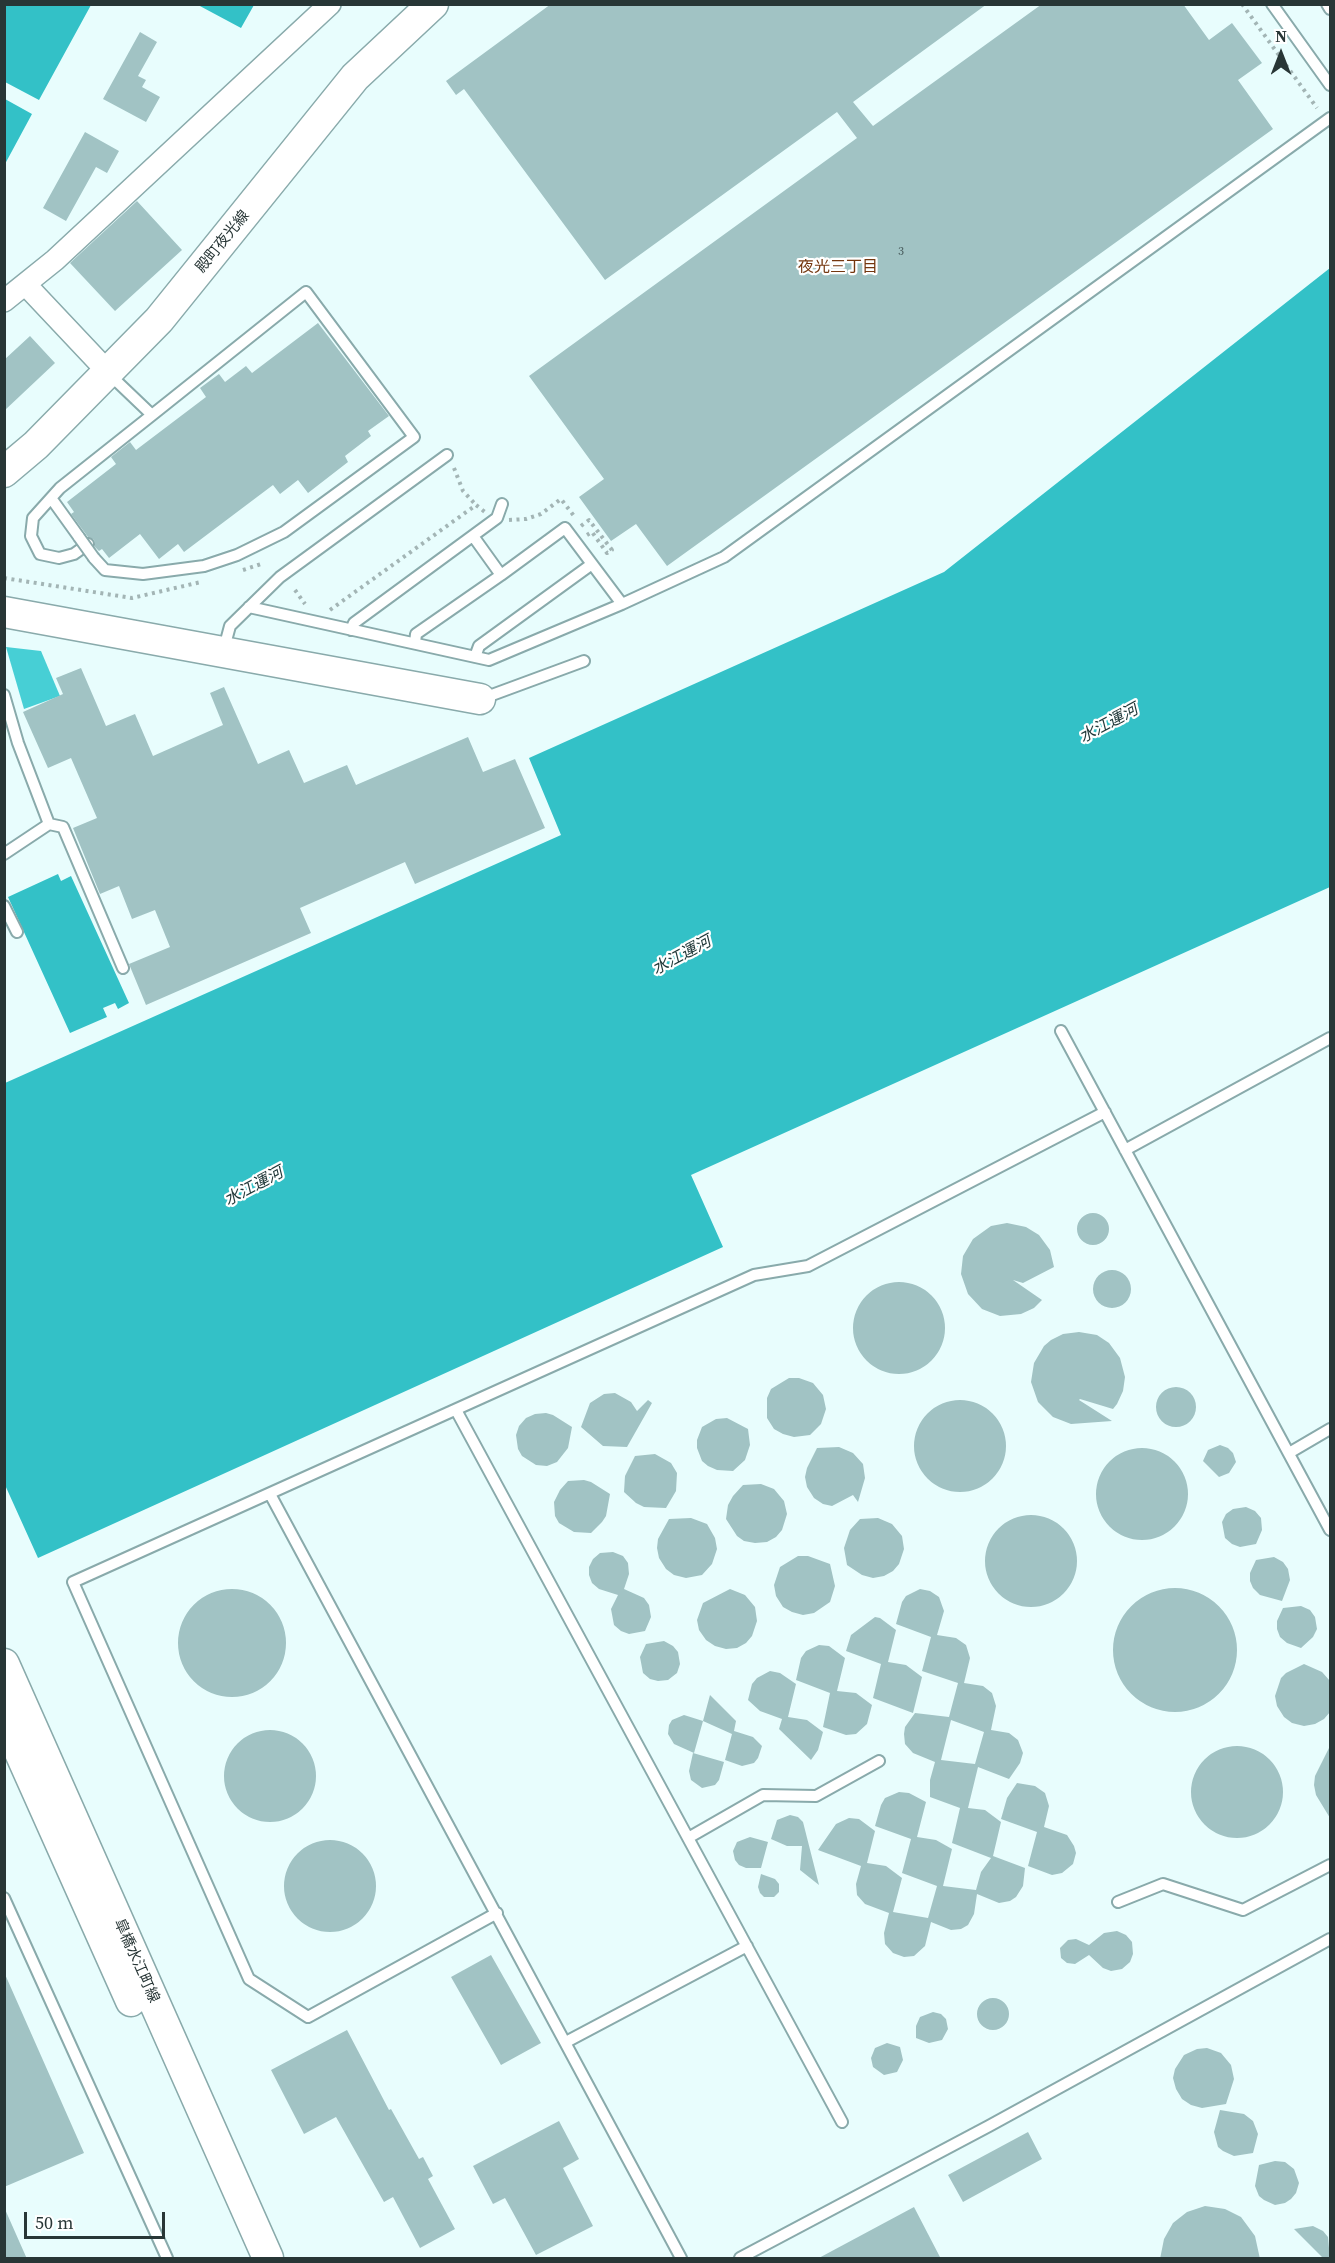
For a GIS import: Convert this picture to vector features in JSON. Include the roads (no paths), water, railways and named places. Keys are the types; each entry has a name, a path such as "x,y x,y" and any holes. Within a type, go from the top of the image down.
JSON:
{"street":[{"path":"4,301 26,285 330,4"},
{"name":"殿町夜光線","path":"4,472 36,445 159,320 355,77 433,4"},
{"path":"26,285 108,372"},
{"path":"4,612 480,699"},
{"name":"皐橋水江町線","path":"4,1664 268,2259"},
{"name":"皐橋水江町線","path":"4,1717 246,2259"}],"lane":[{"path":"1272,4 1330,85"},
{"path":"1327,4 1330,9"},
{"path":"249,608 489,660 622,604 724,557 1330,118"},
{"path":"51,498 83,540 94,558 105,570 143,574 204,566 237,555 284,532 414,437 306,292 60,488 51,498 33,518 31,536 40,554 59,558 74,554 83,540"},
{"path":"108,372 152,415"},
{"path":"222,652 230,626 280,577 447,455"},
{"path":"351,630 354,623 497,518 502,504"},
{"path":"415,643 416,634 565,528 622,604"},
{"path":"473,536 501,575"},
{"path":"475,657 479,645 592,564"},
{"path":"480,699 584,661"},
{"path":"4,695 18,743 49,824"},
{"path":"4,854 49,824 63,827 123,968"},
{"path":"4,906 17,932"},
{"path":"1061,1031 1330,1530"},
{"path":"1125,1150 1330,1038"},
{"path":"497,1913 308,2017 249,1979 73,1582 754,1275 808,1266 1105,1112"},
{"path":"456,1410 842,2122"},
{"path":"1288,1453 1330,1429"},
{"path":"270,1494 681,2259"},
{"path":"688,1838 763,1795 816,1796 879,1761"},
{"path":"1118,1902 1163,1884 1243,1910 1330,1865"},
{"path":"4,1898 167,2259"},
{"path":"740,2259 1330,1939"},
{"path":"566,2042 747,1946"}],"water":[{"path":"254,4 241,28 198,5"},
{"path":"4,5 91,5 39,100 5,82"},
{"path":"5,99 32,114 5,164"},
{"name":"水江運河","path":"1330,268 1330,887 691,1175 723,1247 38,1558 5,1485 5,1083 561,835 529,758 944,572"},
{"path":"58,874 61,881 71,876 129,1003 118,1009 115,1003 103,1008 107,1017 70,1033 8,897"}],"district":[{"name":"夜光三丁目","path":"838,268"}]}
